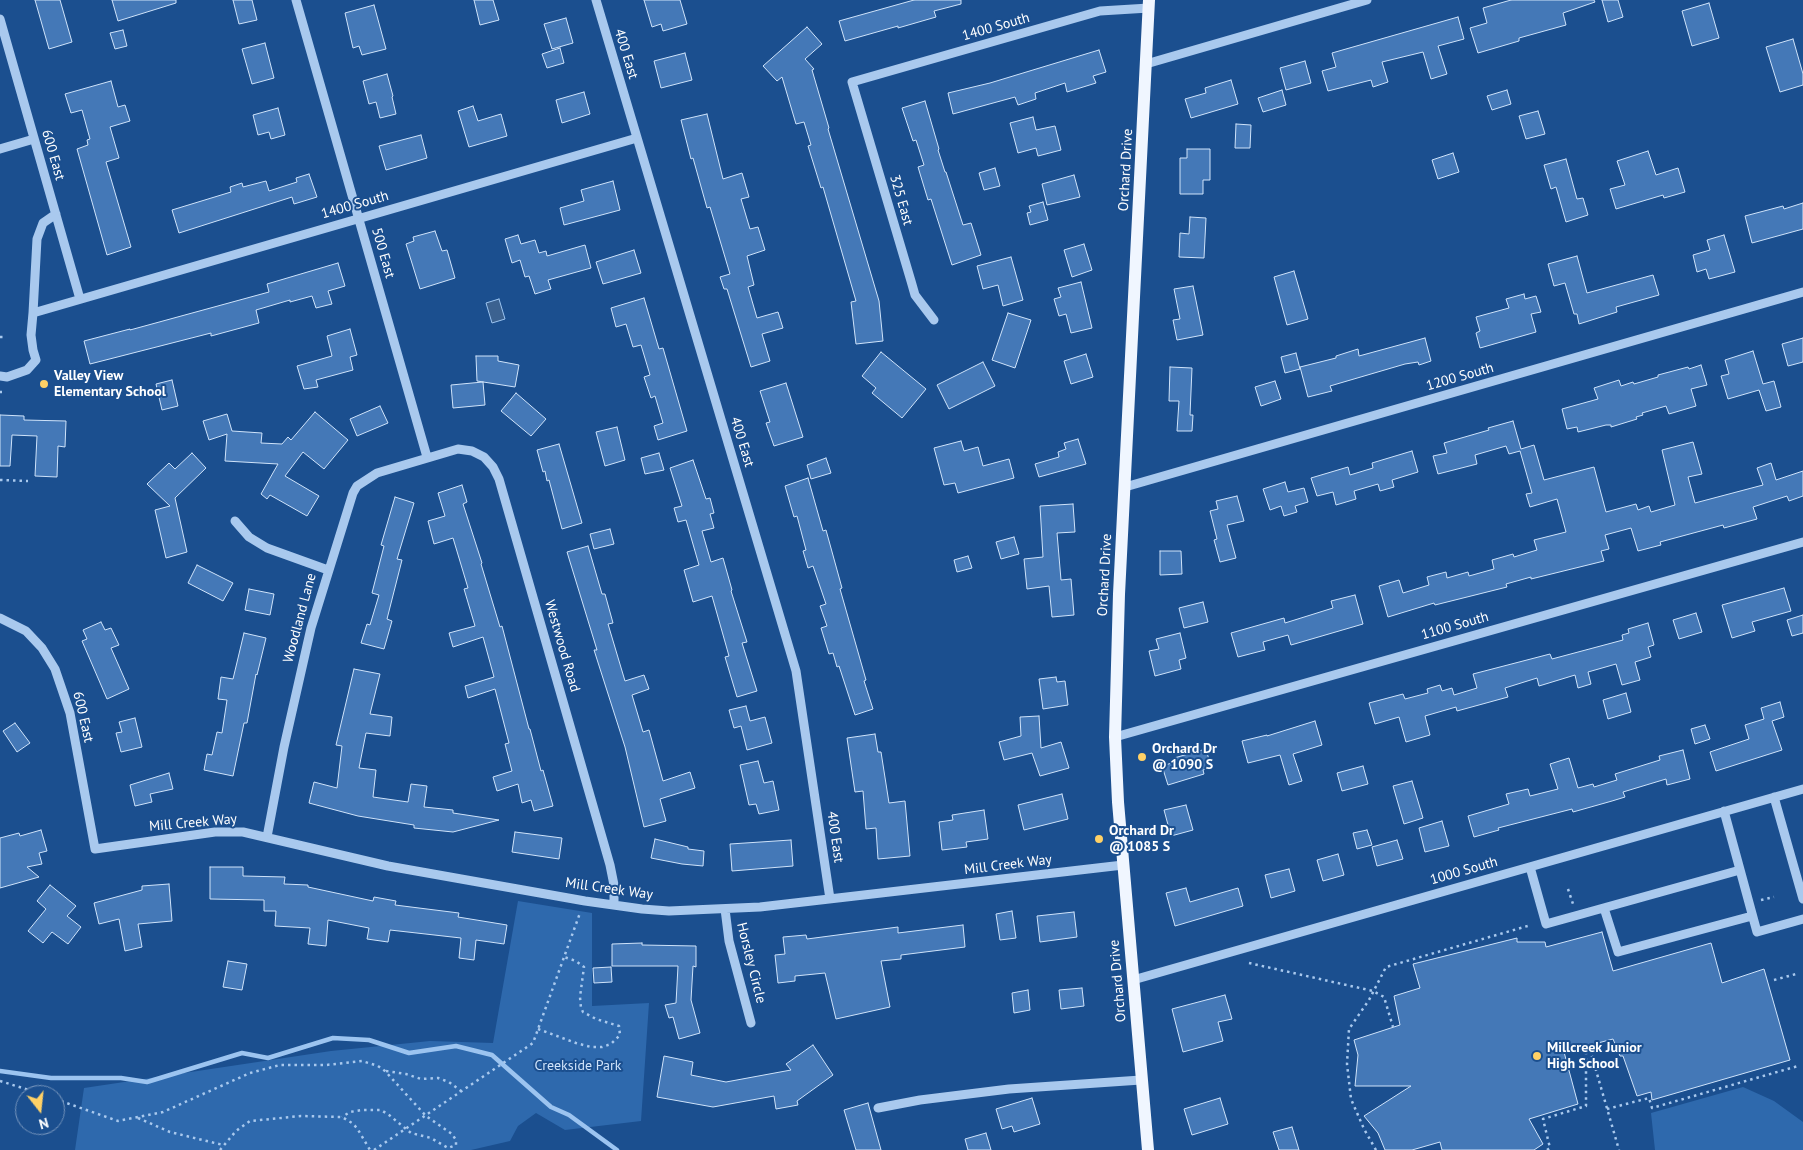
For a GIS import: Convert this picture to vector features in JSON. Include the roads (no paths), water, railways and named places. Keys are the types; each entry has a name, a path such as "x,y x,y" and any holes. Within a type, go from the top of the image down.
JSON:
{"main road":[{"name":"Orchard Drive","path":"1148,1150 1123,865 1115,737 1119,594 1149,4"}],"street":[{"name":"500 East","path":"296,0 428,457"},
{"name":"400 East","path":"596,0 796,672 830,899"},
{"path":"1146,64 1367,0"},
{"name":"1400 South","path":"852,82 1100,11 1149,4"},
{"name":"600 East","path":"0,19 80,299"},
{"name":"325 East","path":"852,82 911,281 916,294 934,320"},
{"name":"1400 South","path":"33,313 637,138"},
{"path":"0,149 34,139"},
{"path":"0,376 7,377 27,370 36,360 32,335 37,239 43,223 56,214"},
{"name":"1200 South","path":"1125,487 1803,292"},
{"name":"Westwood Road","path":"428,457 458,449 472,451 484,457 493,467 499,479 610,865 614,885 614,905"},
{"name":"Woodland Lane","path":"267,837 297,687 311,628 350,500 357,486 377,474 428,457"},
{"path":"235,521 249,537 267,548 328,570"},
{"name":"1100 South","path":"1115,737 1803,542"},
{"name":"600 East","path":"0,618 26,631 42,648 54,668 70,712 95,848"},
{"name":"1000 South","path":"1133,980 1803,789"},
{"path":"1774,797 1803,898"},
{"path":"1724,811 1757,932 1803,919"},
{"name":"Mill Creek Way","path":"95,848 215,832 243,832 388,866 614,905 669,911 725,910 1123,865"},
{"path":"1530,867 1546,924 1740,870"},
{"path":"1604,908 1618,952 1752,916"},
{"name":"Horsley Circle","path":"725,910 729,941 751,1023"},
{"path":"878,1108 920,1100 1009,1089 1141,1080"}],"waterway":[{"path":"0,1071 51,1078 121,1078 147,1082 242,1053 268,1058 333,1038 369,1040 409,1053 456,1046 492,1055 551,1107 569,1115 617,1150"}],"place":[{"name":"Valley View Elementary School","path":"44,384"},
{"name":"Orchard Dr @ 1090 S","path":"1142,757"},
{"name":"Orchard Dr @ 1085 S","path":"1099,839"},
{"name":"Millcreek Junior High School","path":"1537,1056"}],"park label":[{"name":"Creekside Park","path":"578,1066"}]}
